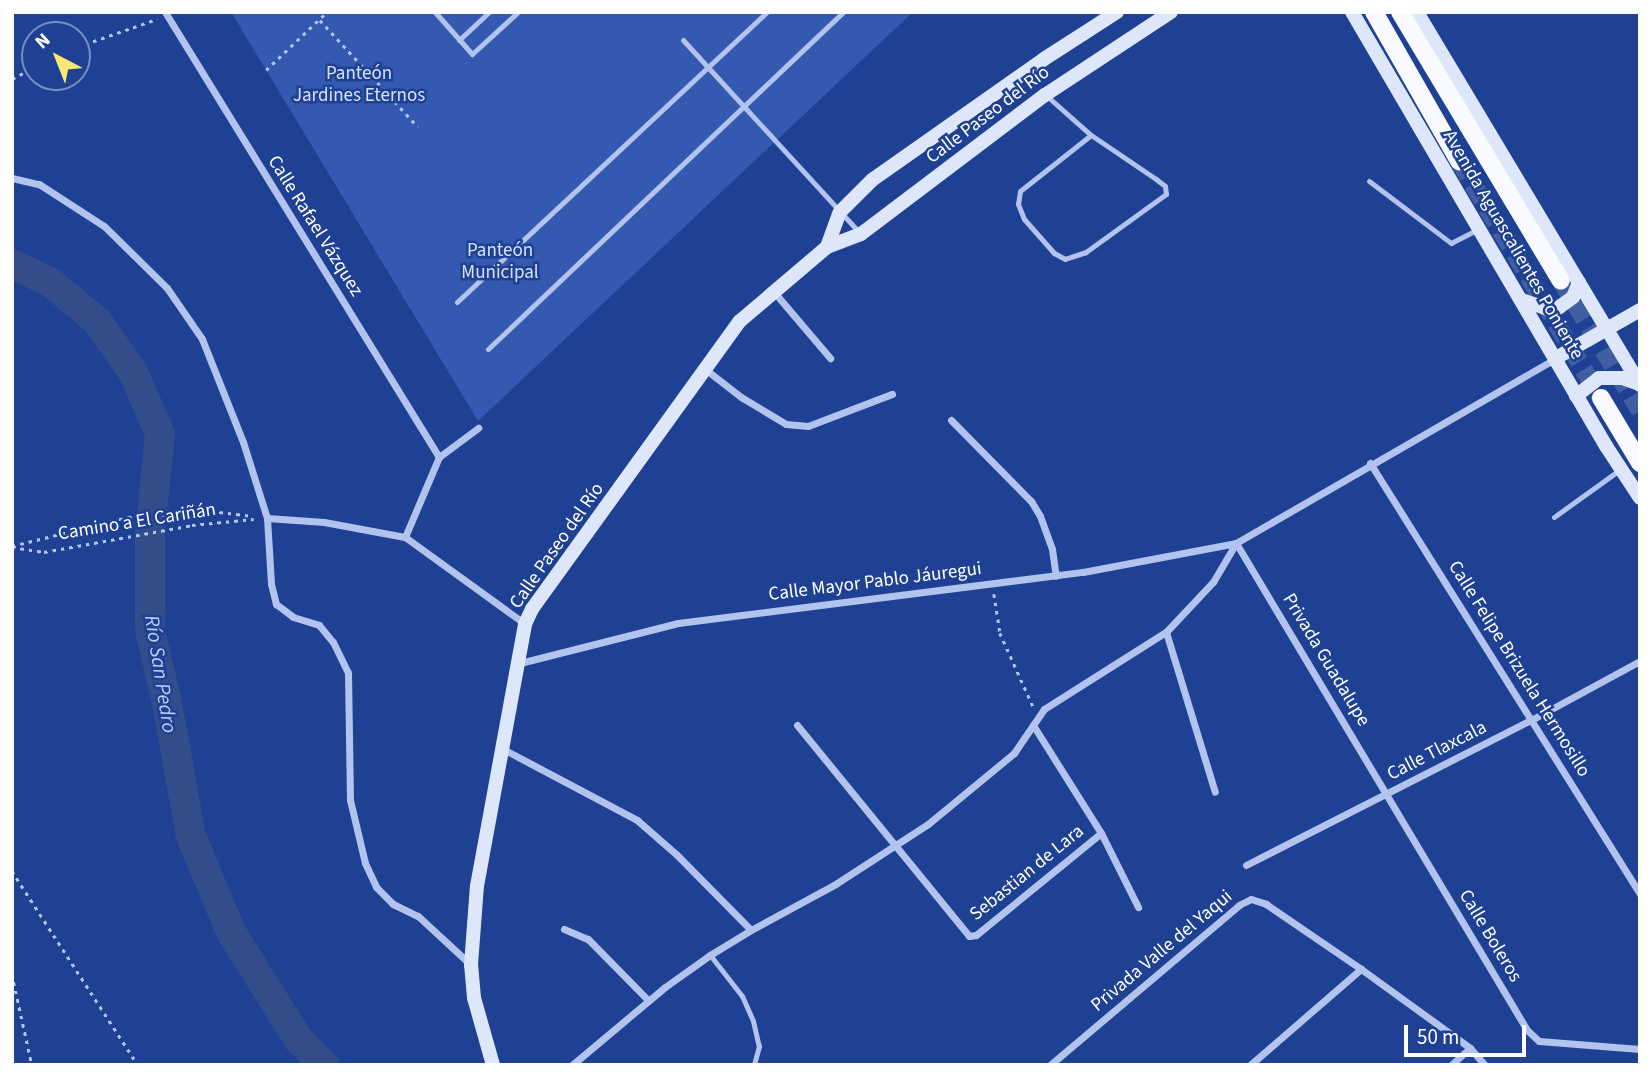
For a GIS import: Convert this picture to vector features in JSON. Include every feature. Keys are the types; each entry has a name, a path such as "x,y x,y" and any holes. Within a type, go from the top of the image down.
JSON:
{"main road":[{"name":"Avenida Aguascalientes Poniente","path":"1374,12 1460,161"},
{"name":"Avenida Aguascalientes Poniente","path":"1400,12 1570,281"},
{"path":"1601,398 1640,463"}],"street":[{"name":"Calle Paseo del Río","path":"827,247 840,212 872,180 1044,59 1117,12"},
{"name":"Calle Paseo del Río","path":"492,1065 474,998 471,965 477,886 520,663 525,624 740,321 827,247 861,234 1045,95 1171,12"},
{"name":"Avenida Aguascalientes Poniente","path":"1352,12 1576,396 1640,498"},
{"name":"Avenida Aguascalientes Poniente","path":"1417,12 1570,281 1607,330 1639,384"},
{"name":"Calle Rafael Vázquez","path":"166,14 439,457"},
{"path":"12,178 39,184 104,226 167,288 202,339 243,442 267,518 271,584 276,604 293,617 318,625 333,642 348,673 350,800 355,830 370,875 376,887 393,904 418,916 471,965"},
{"path":"1522,300 1548,309 1558,308 1573,297 1570,281"},
{"path":"774,292 830,358"},
{"path":"572,1065 648,1000 710,955 834,886 895,847 1014,753 1037,716 1166,632 1213,583 1236,543 1370,463 1640,310"},
{"path":"705,368 741,397 786,424 808,426 892,394"},
{"path":"1576,396 1599,378 1622,378 1639,384"},
{"path":"951,420 1031,501 1040,516 1052,550 1055,576"},
{"path":"405,537 439,457 478,428"},
{"name":"Calle Felipe Brizuela Hermosillo","path":"1370,463 1533,719 1640,894"},
{"path":"267,518 324,522 405,537 525,624"},
{"name":"Calle Mayor Pablo Jáuregui","path":"520,663 678,623 1055,576 1236,543"},
{"name":"Privada Guadalupe","path":"1236,543 1387,794"},
{"path":"1166,632 1215,792"},
{"name":"Calle Tlaxcala","path":"1246,865 1533,719 1640,661"},
{"path":"797,725 895,847"},
{"path":"1033,725 1101,832 1138,907"},
{"path":"503,749 637,820 677,855 751,930"},
{"name":"Calle Boleros","path":"1387,794 1527,1030 1539,1041 1640,1049"},
{"name":"Sebastian de Lara","path":"895,847 972,937 1101,832"},
{"name":"Privada Valle del Yaqui","path":"1051,1065 1239,905 1251,899 1266,904 1361,969 1470,1048 1485,1065"},
{"path":"564,929 588,939 648,1000"},
{"path":"1250,1065 1361,969"},
{"path":"1451,1065 1470,1048"}],"lane":[{"path":"435,12 472,54 518,12"},
{"path":"459,40 489,12"},
{"path":"457,302 767,12"},
{"path":"488,349 843,12"},
{"path":"683,40 861,234"},
{"path":"1045,95 1091,135 1165,186 1166,194 1086,253 1065,259 1054,253 1024,219 1018,204 1020,191 1091,135"},
{"path":"1369,181 1451,243 1480,228"},
{"path":"1554,517 1621,469"},
{"path":"710,955 742,996 753,1021 759,1046 754,1065"}],"path":[{"path":"266,70 327,12"},
{"path":"91,42 166,14"},
{"path":"320,20 418,127"},
{"path":"12,547 128,517 211,511 267,518"},
{"name":"Camino a El Cariñán","path":"12,547 44,552 192,525 267,518"},
{"path":"993,583 1000,633 1037,716"},
{"path":"12,871 138,1065"},
{"path":"12,974 32,1065"}],"green space":[{"name":"Panteón Municipal","path":"231,12 913,12 478,421"}],"waterway":[{"name":"Río San Pedro","path":"12,264 50,282 97,321 133,372 160,434 150,533 150,630 167,703 191,836 231,932 298,1039 324,1065"}],"tunnel":[{"path":"1459,161 1601,398"},
{"path":"1561,281 1640,411"}],"park label":[{"name":"Panteón Jardines Eternos","path":"359,85"}]}
